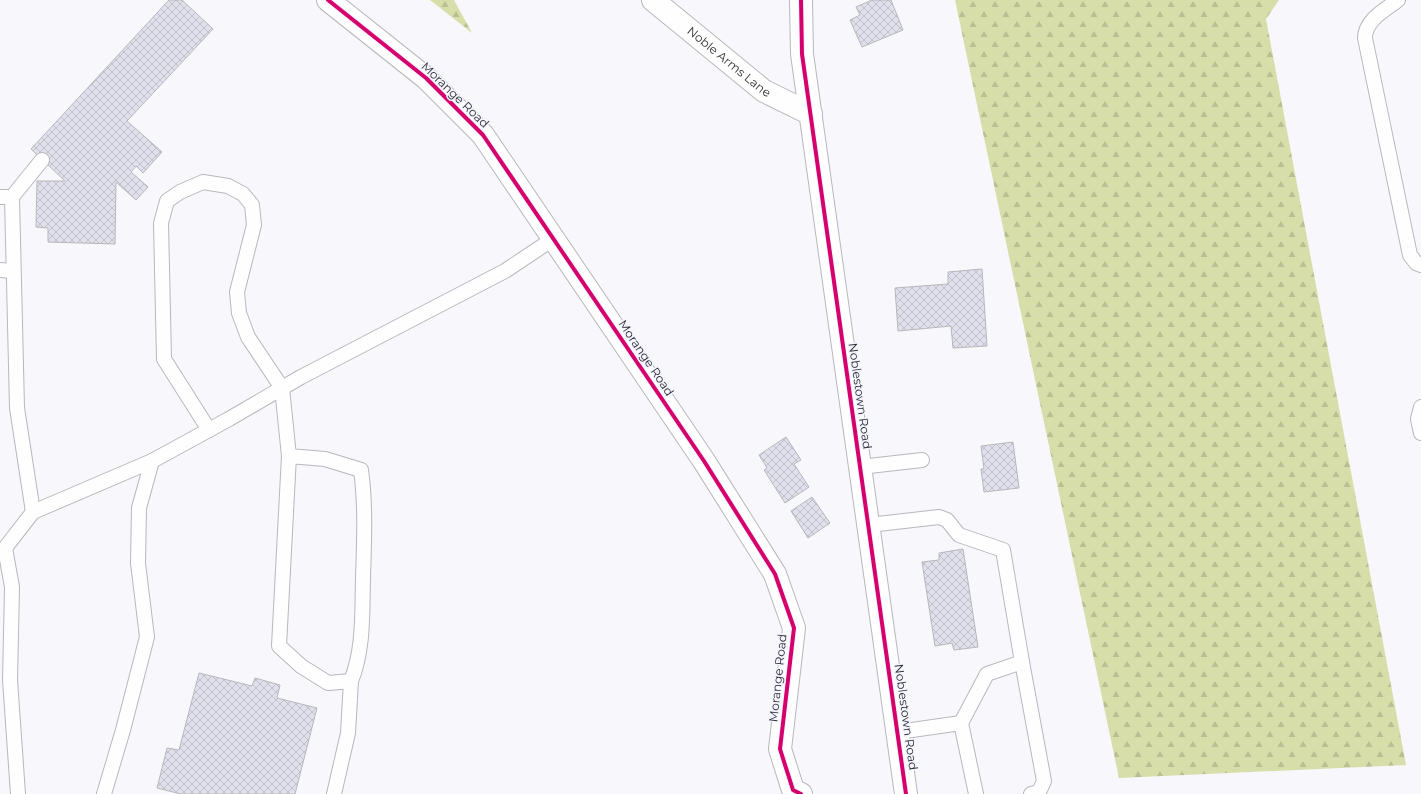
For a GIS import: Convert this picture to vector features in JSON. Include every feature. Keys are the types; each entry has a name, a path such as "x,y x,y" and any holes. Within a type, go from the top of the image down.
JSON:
{"street":[{"name":"Morange Road","path":"328,0 426,78 483,135 704,461 775,574 794,628 780,749 793,790 801,794"},
{"name":"Noble Arms Lane","path":"653,0 764,92 811,114"},
{"name":"Noblestown Road","path":"801,0 802,54 906,794"}],"lane":[{"path":"1398,0 1371,21 1365,31 1365,38 1410,255 1416,263 1421,265"},
{"path":"33,512 16,408 6,270 6,197 42,160"},
{"path":"209,430 164,359 161,223 167,201 180,192 203,182 228,186 242,194 252,205 254,225 237,292 239,313 248,337 282,388 289,456 280,646 301,666 328,683 351,681"},
{"path":"18,794 10,680 12,587 2,548 33,512 152,461 282,388 505,271 554,239"},
{"path":"1421,407 1418,419 1421,433"},
{"path":"289,456 325,459 361,470 365,498 361,624 358,664 351,681 348,733 334,794"},
{"path":"860,467 922,460"},
{"path":"104,794 123,730 147,637 138,563 139,508 152,461"},
{"path":"869,525 939,517 947,520 959,535 1003,550 1044,781 1039,792 1031,794"},
{"path":"976,794 961,723 987,674 1022,662"},
{"path":"898,732 961,723"}],"green space":[{"path":"430,0 454,0 472,33"},
{"path":"955,0 1279,0 1266,19 1406,765 1119,778"}],"building":[{"path":"169,0 182,0 213,29 127,121 162,152 143,173 136,166 131,172 148,187 136,200 116,182 115,244 48,242 48,228 36,227 37,181 65,181 31,149"},
{"path":"872,0 891,0 903,30 862,47 850,20 860,15 856,7"},
{"path":"982,269 987,346 953,348 951,326 898,331 895,288 948,284 948,272"},
{"path":"786,437 801,460 794,464 809,487 785,503 764,470 767,468 759,455"},
{"path":"1013,442 1019,488 984,492 981,469 984,469 981,446"},
{"path":"812,497 830,523 808,538 791,511"},
{"path":"963,549 978,647 954,650 952,643 935,646 922,562 939,560 939,553"},
{"path":"199,673 252,686 255,678 280,685 277,698 317,708 295,794 181,794 157,788 167,748 179,750"}],"cycle path":[{"path":"328,0 426,78 483,135 704,461 775,574 794,628 780,749 793,790 801,794"},
{"path":"801,0 802,54 906,794"}]}
